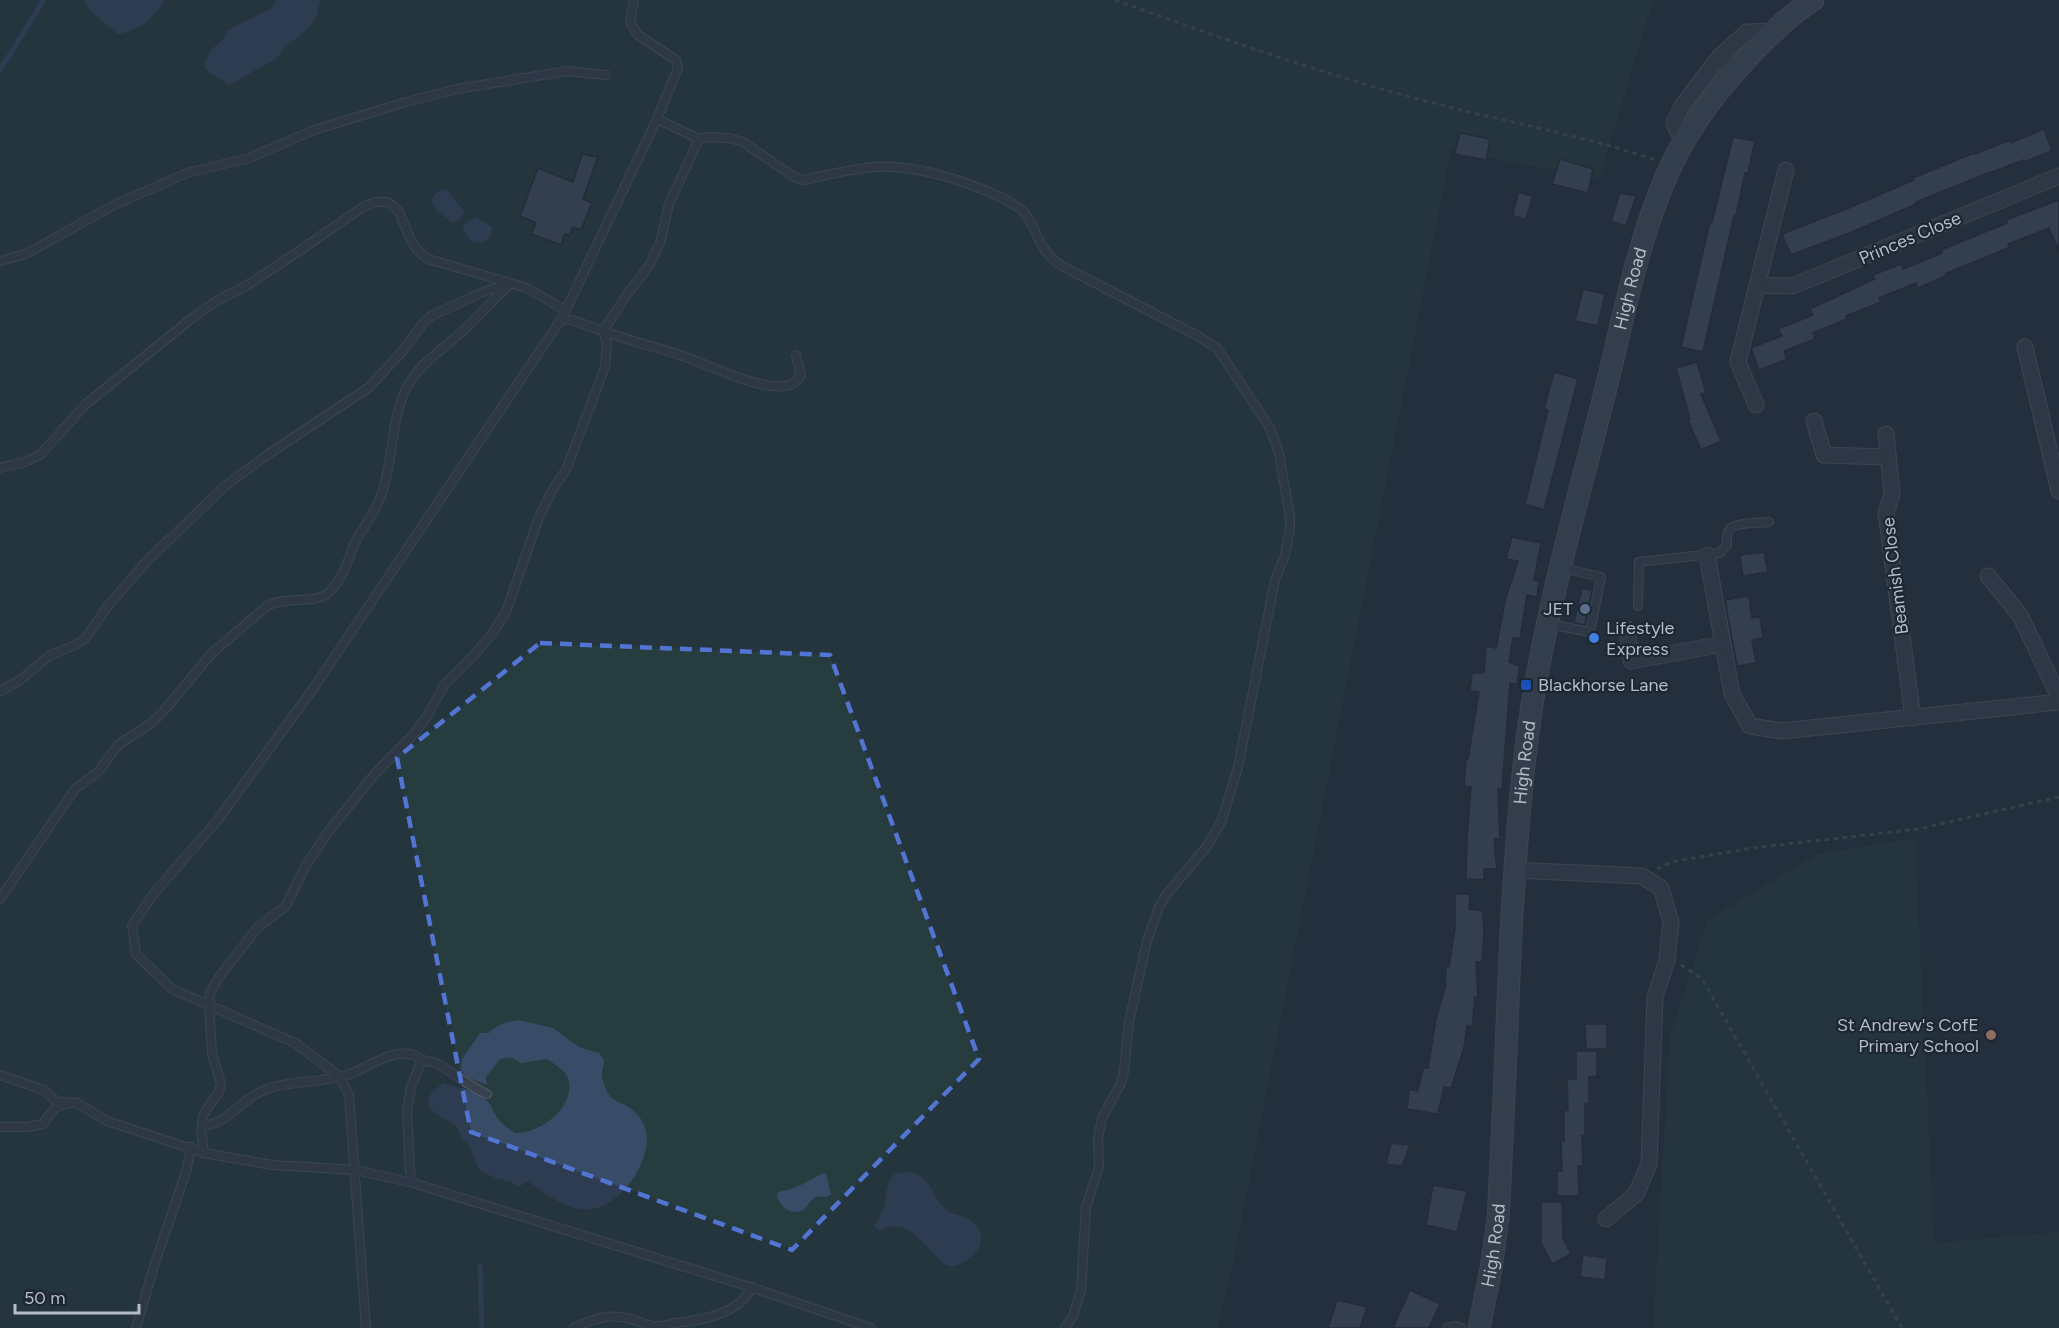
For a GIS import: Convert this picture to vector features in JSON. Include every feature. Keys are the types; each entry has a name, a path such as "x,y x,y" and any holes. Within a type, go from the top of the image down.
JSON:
{"main road":[{"name":"High Road","path":"1479,1328 1498,1218 1515,870 1524,763 1534,687 1560,568 1652,210 1671,165 1696,121 1736,69 1774,31 1813,0"}],"street":[{"path":"1756,405 1738,362 1786,170"},
{"name":"Princes Close","path":"1758,285 1793,286 2059,176"},
{"path":"2025,347 2059,491"},
{"path":"1814,421 1824,455 1887,457"},
{"name":"Beamish Close","path":"1886,434 1892,494 1886,513 1913,718"},
{"path":"1707,555 1732,694 1750,726 1782,731 2059,702"},
{"path":"1988,576 2020,615 2059,697"},
{"path":"1627,629 1631,661 1723,644"},
{"path":"1515,870 1642,876 1661,888 1671,922 1668,956 1655,997 1649,1164 1636,1194 1606,1219"}],"lane":[{"path":"366,1328 349,1095 339,1076 295,1043 172,989 136,954 132,925 155,892 217,822 315,686 562,318 657,119 678,68 676,60 638,35 630,22 634,0"},
{"path":"0,261 26,254 112,206 187,173 249,158 314,130 457,89 567,72 606,75"},
{"path":"657,119 699,140 709,137 729,138 743,142 794,177 803,180 875,167 903,168 935,172 1011,203 1021,209 1042,247 1062,266 1217,348 1270,428 1280,453 1290,517 1289,543 1275,580 1238,766 1216,833 1166,895 1147,940 1129,1022 1124,1071 1121,1083 1102,1118 1100,1128 1099,1167 1086,1207 1081,1290 1073,1316 1065,1328"},
{"path":"603,331 649,266 660,243 669,204 699,140"},
{"path":"0,468 25,462 40,455 86,404 191,319 218,300 246,286 363,207 375,202 392,204 399,212 410,238 428,259 527,288 566,310"},
{"path":"0,692 19,681 49,656 85,639 107,607 146,562 225,486 267,455 368,388 401,353 424,322 433,315 483,292 510,284"},
{"path":"0,899 75,789 98,772 118,745 145,728 162,713 212,653 255,615 277,601 312,599 328,593 338,581 358,536 382,495 392,434 406,388 414,377 510,284"},
{"path":"562,318 683,356 726,373 773,386 794,383 801,376 796,355"},
{"path":"204,1153 202,1126 206,1110 219,1092 221,1084 212,1054 208,1006 210,993 219,977 258,927 285,906 305,867 328,832 373,776 414,734 428,715 444,685 492,634 506,612 539,517 553,489 566,470 605,367 607,344 603,331"},
{"path":"1638,606 1639,562 1719,553 1725,549 1727,532 1734,526 1769,522"},
{"path":"1548,624 1590,632 1601,577 1560,568"},
{"path":"202,1126 224,1120 244,1101 274,1086 314,1082 351,1073 371,1062 411,1054 422,1060 438,1064 473,1088 487,1094"},
{"path":"413,1183 410,1173 406,1111 411,1087 422,1060"},
{"path":"0,1075 44,1090 57,1102 77,1103 107,1121 204,1153 272,1165 356,1170 413,1183 752,1287 871,1328"},
{"path":"0,1127 26,1127 43,1124 52,1110 62,1105 77,1103"},
{"path":"136,1328 154,1266 186,1173 191,1147"},
{"path":"574,1328 605,1317 628,1318 654,1326 701,1321 740,1303 747,1297 752,1287"},
{"path":"1447,1328 1456,1326 1461,1328"}],"path":[{"path":"1115,0 1297,63 1421,100 1610,145 1671,165"},
{"path":"1642,876 1671,862 1752,848 1919,829 2059,797"},
{"path":"1668,956 1702,979 1902,1328"}],"highlighted area":[{"path":"540,643 830,655 979,1059 792,1250 471,1132 397,758"}],"green space":[{"path":"0,0 1653,0 1599,179 1451,150 1235,1252 1217,1328 0,1328"},
{"path":"1915,838 1934,1243 2059,1232 2059,1328 1653,1328 1670,1037 1707,920 1816,855"}],"water":[{"path":"85,0 164,0 156,13 145,23 133,30 118,34 88,9"},
{"path":"277,0 320,0 317,15 310,27 285,47 276,59 229,85 205,69 204,63 211,50 227,32 238,24 270,10"},
{"path":"447,189 464,211 461,218 453,223 437,211 431,200 438,191"},
{"path":"475,217 492,227 490,237 482,243 472,242 463,230 463,226"},
{"path":"518,1020 553,1028 579,1047 599,1053 604,1060 602,1078 608,1093 614,1100 634,1111 644,1124 647,1141 640,1166 625,1189 604,1205 592,1209 573,1208 552,1198 527,1181 519,1187 510,1181 498,1179 480,1171 469,1146 462,1139 456,1125 441,1117 430,1107 429,1096 444,1083 473,1092 483,1098 501,1122 516,1133 536,1128 555,1116 567,1098 568,1078 562,1070 547,1059 521,1063 510,1057 500,1059 486,1077 487,1085 467,1077 461,1070 462,1059 480,1033 489,1033 495,1027"},
{"path":"910,1172 923,1178 944,1208 969,1219 978,1228 981,1238 979,1248 976,1253 958,1265 953,1266 942,1262 918,1237 904,1228 888,1227 879,1231 874,1226 884,1207 890,1180 896,1173"},
{"path":"823,1173 826,1174 831,1194 827,1197 815,1198 799,1212 791,1211 781,1204 777,1196 778,1192 796,1187"}],"building":[{"path":"2044,129 2052,151 1990,172 1916,202 1916,204 1852,232 1791,255 1782,234 1849,208 1974,153 2010,140 2011,143"},
{"path":"1460,133 1490,139 1486,160 1454,154"},
{"path":"1733,137 1755,141 1748,173 1745,173 1736,216 1734,216 1703,352 1681,347 1710,222 1712,222"},
{"path":"582,154 598,157 583,199 592,203 581,230 573,227 569,236 565,234 561,245 531,234 536,223 520,216 538,168 573,182"},
{"path":"1560,159 1593,169 1588,193 1552,184"},
{"path":"1518,192 1533,196 1526,219 1513,216"},
{"path":"1620,193 1636,196 1626,226 1611,221"},
{"path":"2059,200 2059,251 2049,228 2008,244 2010,247 1918,288 1916,283 1879,298 1881,302 1813,333 1815,339 1784,351 1787,359 1759,370 1751,348 1782,336 1778,329 1813,315 1810,309 1875,279 1873,275 1901,264 1903,269 1942,253 1941,250 2007,223 2006,220"},
{"path":"1583,289 1605,294 1598,326 1575,321"},
{"path":"1697,362 1706,393 1701,394 1721,441 1701,450 1688,420 1690,419 1676,368"},
{"path":"1554,372 1578,379 1544,510 1525,504 1548,410 1544,409"},
{"path":"1512,537 1541,543 1534,580 1539,581 1537,597 1527,595 1520,638 1513,638 1509,662 1520,666 1517,684 1510,683 1502,789 1498,789 1500,839 1494,839 1497,869 1484,869 1484,880 1466,879 1471,787 1464,786 1466,759 1468,759 1479,692 1470,691 1472,673 1484,673 1486,646 1496,648 1506,597 1518,561 1506,559"},
{"path":"1764,552 1768,572 1743,576 1740,555"},
{"path":"1582,588 1592,590 1585,625 1574,623"},
{"path":"1749,596 1752,618 1760,617 1763,638 1752,640 1756,663 1737,666 1725,600"},
{"path":"1455,894 1470,894 1469,909 1483,911 1482,962 1476,962 1478,998 1475,997 1472,1027 1467,1026 1464,1048 1451,1088 1444,1087 1438,1114 1407,1109 1409,1089 1418,1091 1423,1068 1428,1068 1455,929"},
{"path":"1585,1024 1607,1024 1607,1049 1586,1049"},
{"path":"1576,1051 1597,1051 1597,1076 1589,1077 1589,1104 1585,1104 1585,1135 1582,1136 1583,1166 1578,1166 1579,1196 1557,1196 1557,1171 1562,1171 1561,1141 1564,1141 1564,1111 1568,1110 1567,1079 1576,1079"},
{"path":"1391,1143 1410,1145 1402,1166 1386,1164"},
{"path":"1433,1185 1467,1191 1457,1232 1426,1225"},
{"path":"1541,1202 1562,1202 1563,1238 1571,1254 1552,1264 1541,1243"},
{"path":"1583,1255 1607,1258 1605,1280 1580,1277"},
{"path":"1410,1290 1440,1304 1429,1328 1393,1328"},
{"path":"1337,1300 1367,1307 1360,1328 1328,1328"}],"waterway":[{"path":"0,70 44,0"},
{"path":"480,1265 482,1328"}],"place":[{"name":"JET","path":"1585,609"},
{"name":"Lifestyle Express","path":"1594,638"},
{"name":"Blackhorse Lane","path":"1526,685"},
{"name":"St Andrew's CofE Primary School","path":"1991,1035"}]}
